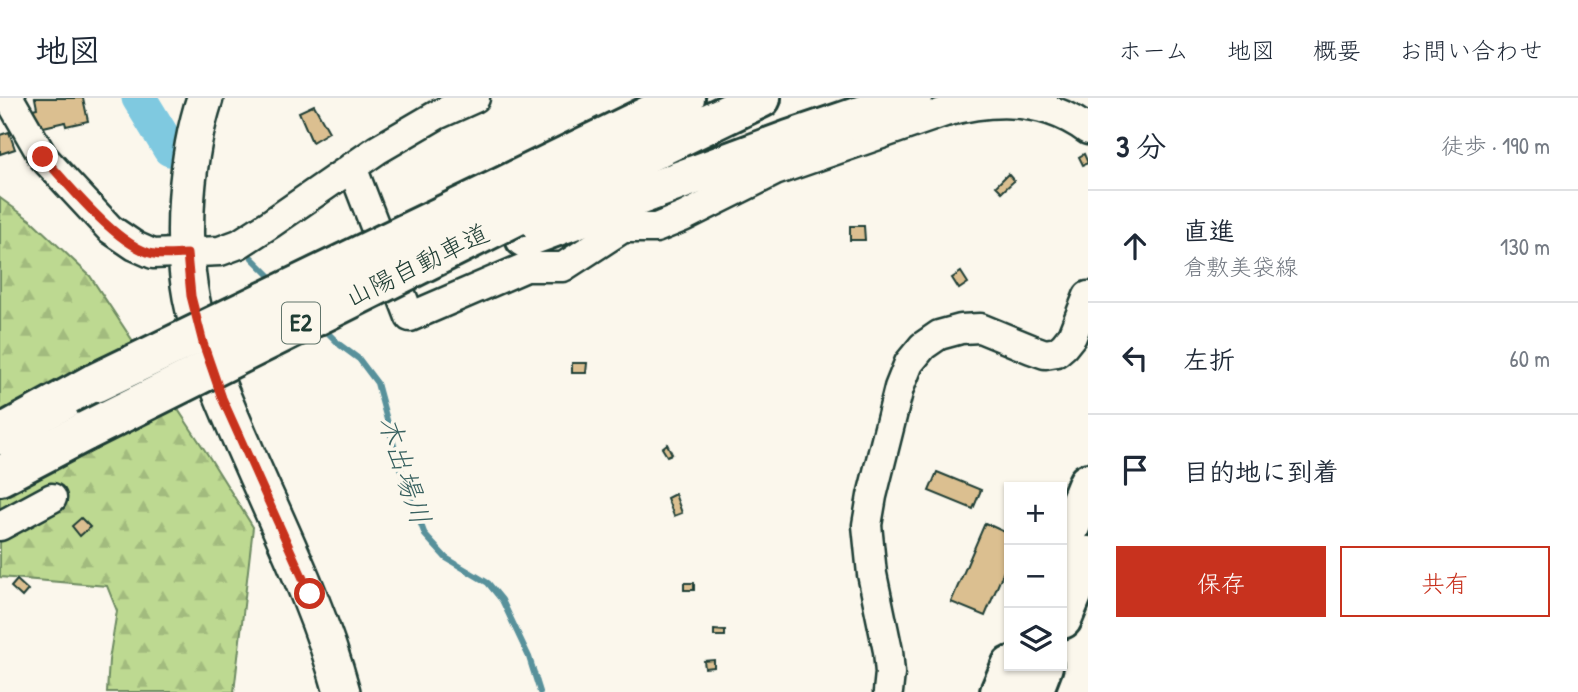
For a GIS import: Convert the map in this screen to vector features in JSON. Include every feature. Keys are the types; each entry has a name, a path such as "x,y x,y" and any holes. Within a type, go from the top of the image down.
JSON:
{"highway":[{"name":"山陽自動車道","path":"0,476 350,299 405,287 685,98"},
{"name":"山陽自動車道","path":"0,435 95,383 514,214 761,98"},
{"path":"514,214 763,150 913,98"},
{"path":"1062,545 1088,482"},
{"path":"1067,608 1088,556"},
{"path":"1000,692 1009,671"},
{"path":"1032,692 1041,671"}],"main road":[{"path":"205,98 191,163 186,208 191,296 218,387 310,594 332,652 342,692"}],"street":[{"path":"9,98 43,157 110,229 135,246 153,254 220,251 239,244 377,150 475,98"},
{"path":"352,167 410,317 526,267 563,267 623,228 656,228 775,171 970,105 999,102 1027,104 1072,118 1088,130"},
{"path":"888,692 889,662 872,574 867,525 899,388 909,363 923,346 939,335 961,328 980,328 1045,354 1057,352 1072,336 1088,296"},
{"path":"0,526 52,498"}],"green space":[{"path":"0,198 33,222 90,276 253,527 234,692 107,692 117,611 107,586 0,577"}],"building":[{"path":"35,98 83,98 88,121 66,126 65,122 39,128 29,110 37,108"},
{"path":"314,105 329,132 312,142 299,112"},
{"path":"9,132 15,149 0,154 0,135"},
{"path":"1084,154 1088,163 1083,165 1079,157"},
{"path":"1008,174 1014,181 1002,192 996,186"},
{"path":"850,226 864,226 865,240 850,240"},
{"path":"961,272 968,283 959,289 952,278"},
{"path":"572,363 587,363 586,373 572,373"},
{"path":"667,444 672,454 667,456 662,448"},
{"path":"937,472 981,490 973,509 929,491"},
{"path":"675,494 682,513 674,516 667,498"},
{"path":"81,518 90,527 80,536 72,526"},
{"path":"985,523 1004,532 1004,571 985,616 951,602"},
{"path":"17,580 28,590 22,597 11,587"},
{"path":"684,583 694,583 694,590 684,590"},
{"path":"714,630 725,631 725,636 714,636"},
{"path":"714,660 714,667 705,668 704,661"}],"waterway":[{"name":"木出場川","path":"139,98 170,149"},
{"name":"木出場川","path":"252,258 275,281"},
{"name":"木出場川","path":"323,328 359,359 377,383 400,468 425,535 446,558 488,583 502,600 529,657 540,692"}],"route":[{"path":"43,157 110,229 135,246 153,254 187,254 191,296 203,343 222,398 310,594"}]}
